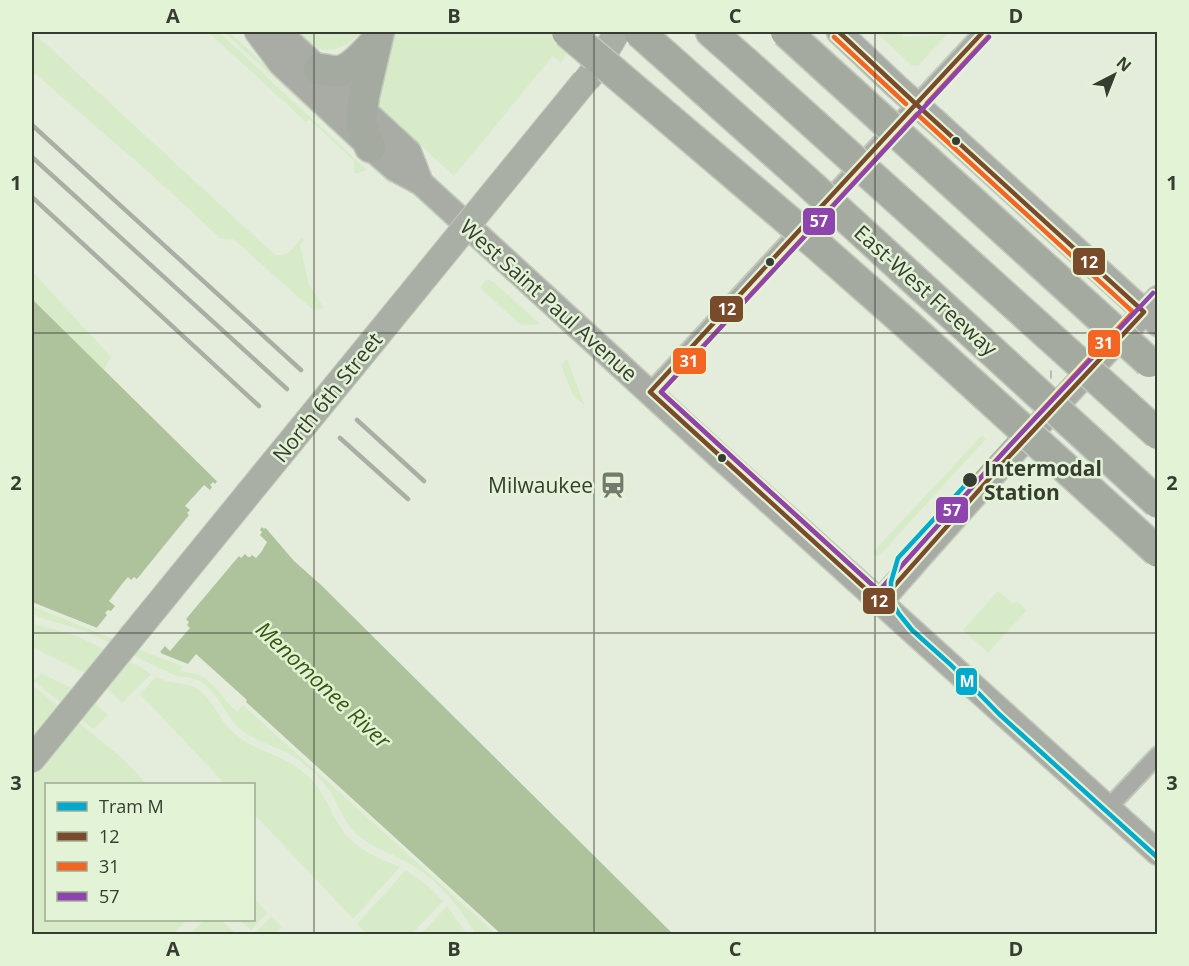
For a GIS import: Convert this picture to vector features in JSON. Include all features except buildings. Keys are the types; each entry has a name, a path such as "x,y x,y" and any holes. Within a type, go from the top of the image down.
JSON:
{"highway":[{"path":"567,32 908,324 1158,552"},
{"name":"East-West Freeway","path":"639,32 804,179 1158,503"},
{"path":"711,32 1158,434"},
{"path":"786,32 1155,368"},
{"path":"370,147 362,127 362,109 378,36"},
{"path":"319,69 337,71 344,69 366,53 378,36"},
{"path":"908,324 1158,523"}],"main road":[{"name":"North 6th Street","path":"32,759 585,81 597,66 617,32"}],"street":[{"name":"West Saint Paul Avenue","path":"257,32 281,64 394,169 421,183 571,322 1158,853"},
{"name":"West Saint Paul Avenue","path":"266,32 291,43 409,152 421,183"},
{"path":"839,32 916,104 1153,311 1004,462 880,602"},
{"path":"650,392 983,32"},
{"path":"1108,808 1158,755"}],"shaded area":[{"path":"32,32 274,254 287,253 302,237 304,240 300,245 309,285 324,308 313,310 233,239 221,239 153,176 32,71"},
{"path":"208,32 219,32 367,170 355,174 353,160 309,119 306,122"},
{"path":"224,32 229,32 392,182 390,184"},
{"path":"298,32 360,32 352,41 341,47 322,50 309,43"},
{"path":"392,32 578,32 561,63 553,56 454,176 372,100"},
{"path":"876,32 901,32 904,34 903,37 948,33 918,66 911,65"},
{"path":"32,271 111,357 104,370 32,299"},
{"path":"487,279 495,283 540,324 518,323 480,287"},
{"path":"567,359 585,406 573,395 561,365"},
{"path":"982,435 986,439 878,557 873,552"},
{"path":"997,592 1012,603 1018,602 1027,610 988,653 963,630"},
{"path":"32,606 183,666 180,671 205,678 237,712 243,705 496,934 476,934 456,905 431,879 412,865 356,834 317,775 291,755 245,733 207,686 200,681 174,675 84,631 38,617 32,614"},
{"path":"32,623 77,636 151,674 122,703 99,680 32,647"},
{"path":"41,673 86,695 108,715 93,729 34,681"},
{"path":"156,677 196,688 211,702 226,725 239,737 293,765 310,778 349,838 369,853 400,867 353,919 255,815 255,783 224,783 140,694"},
{"path":"32,685 121,757 146,783 45,783 45,921 186,921 173,934 32,934"},
{"path":"406,870 443,901 412,934 367,934 357,924"},
{"path":"255,899 267,913 251,930 240,921 255,921"},
{"path":"447,906 467,934 421,934"},
{"path":"271,917 282,927 275,934 254,934"},
{"path":"203,921 224,921 237,934 190,934"}],"water":[{"name":"Menomonee River","path":"32,299 264,526 294,561 320,584 673,934 501,934 196,654 188,664 32,602"}],"pier":[{"path":"219,479 267,526 260,530 262,532 260,535 267,542 262,551 256,558 245,554 241,558 239,556 186,619 190,628 170,651 165,646 159,656 94,631 107,615 105,613 108,610 111,611 115,606 109,601 122,584 128,577 131,580 134,577 137,579 189,515 187,513 190,510 185,506 204,485 210,490 212,487 210,485 213,482 215,484"}],"tram line":[{"path":"1051,371 1051,378"},
{"path":"970,480 1009,437"},
{"name":"M","path":"970,480 898,558 891,582 894,606 912,630 951,665 999,714 1158,858"}],"railway":[{"path":"32,125 301,370"},
{"path":"32,157 287,389"},
{"path":"32,197 259,406"},
{"path":"357,420 424,481"},
{"path":"340,438 408,499"}],"transit line":[{"name":"12","path":"839,32 916,104"},
{"name":"12","path":"916,104 983,32"},
{"name":"31","path":"834,37 906,104"},
{"name":"31","path":"927,103 988,37"},
{"name":"57","path":"989,37 661,392 879,591 1012,443 1153,293"},
{"name":"12","path":"916,104 1144,312 1004,462 880,602 650,392 916,104"},
{"name":"31","path":"917,114 1133,312 879,591 661,392 917,114"}],"place":[{"name":"Intermodal Station","path":"970,480"},
{"name":"Milwaukee","path":"613,485"}]}
